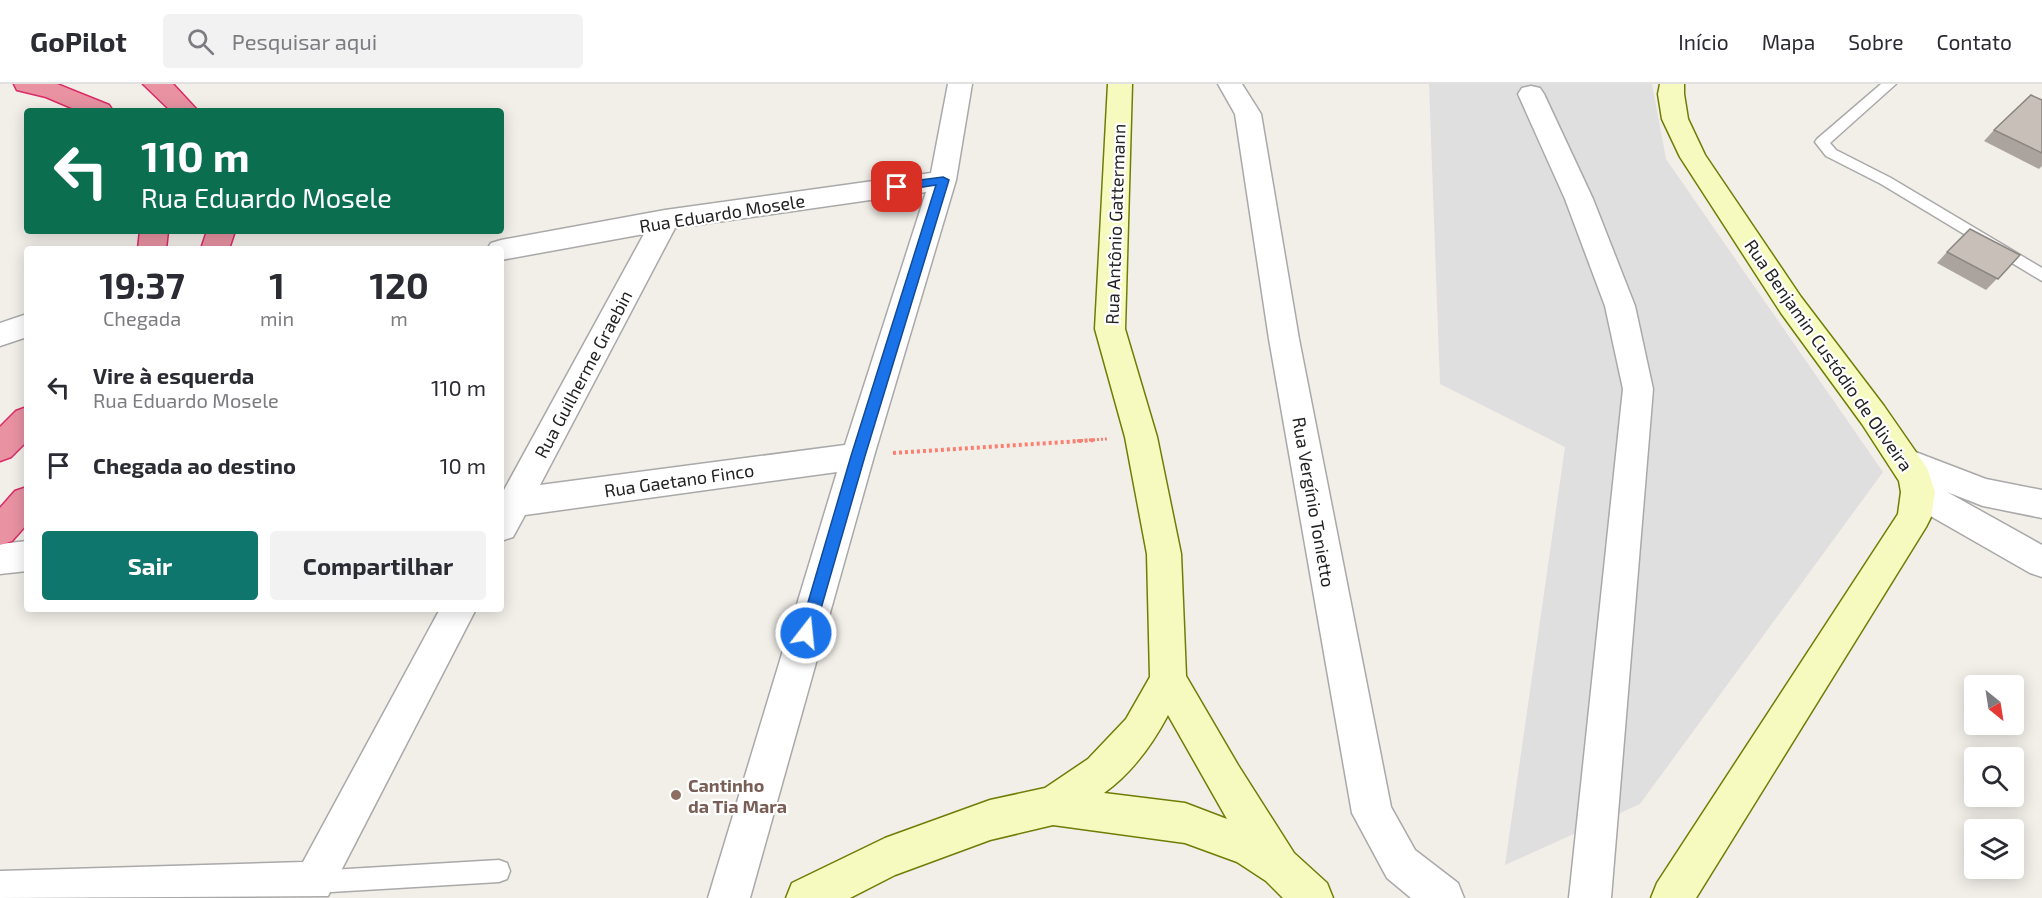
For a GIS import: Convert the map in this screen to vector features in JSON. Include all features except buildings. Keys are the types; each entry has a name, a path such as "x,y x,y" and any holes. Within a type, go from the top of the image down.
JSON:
{"highway":[{"path":"26,84 42,87 93,108"},
{"path":"155,84 162,87 182,108"},
{"path":"0,448 24,423"},
{"path":"0,531 24,504"}],"main road":[{"name":"Rua Antônio Gattermann","path":"1120,84 1110,329 1141,436 1164,554 1168,679 1224,778 1280,867"},
{"name":"Rua Benjamin Custódio de Oliveira","path":"1672,84 1671,94 1675,119 1693,157 1791,305 1905,461 1915,478 1918,492 1914,517 1672,898"},
{"path":"1053,806 1102,772 1139,732 1168,679"},
{"path":"827,892 885,858 990,820 1053,806 1185,823 1249,847 1280,867 1312,898"}],"street":[{"path":"729,898 858,456 943,180 960,84"},
{"name":"Rua Vergínio Tonietto","path":"1230,84 1248,114 1284,339 1372,813 1401,864 1443,898"},
{"path":"1248,114 1258,84"},
{"path":"1531,94 1579,199 1620,306 1638,389 1590,898"},
{"name":"Rua Eduardo Mosele","path":"504,249 665,220 943,180"},
{"name":"Rua Guilherme Graebin","path":"505,511 665,220"},
{"path":"0,334 24,326"},
{"name":"Rua Gaetano Finco","path":"505,511 858,456"},
{"path":"1905,461 1983,492 2042,504"},
{"path":"1918,492 2042,562"},
{"path":"0,559 24,556"},
{"path":"0,891 314,882 456,612"}],"lane":[{"path":"1888,84 1822,142 1831,153 1886,181 2042,275"},
{"path":"314,882 499,872"}],"path":[{"path":"858,456 1141,436"}],"shaded area":[{"path":"1429,84 1652,84 1666,159 1883,472 1640,804 1505,865 1565,447 1440,384"}],"place":[{"name":"Cantinho da Tia Mara","path":"676,795"}],"route":[{"path":"806,633 943,180 897,187"}]}
